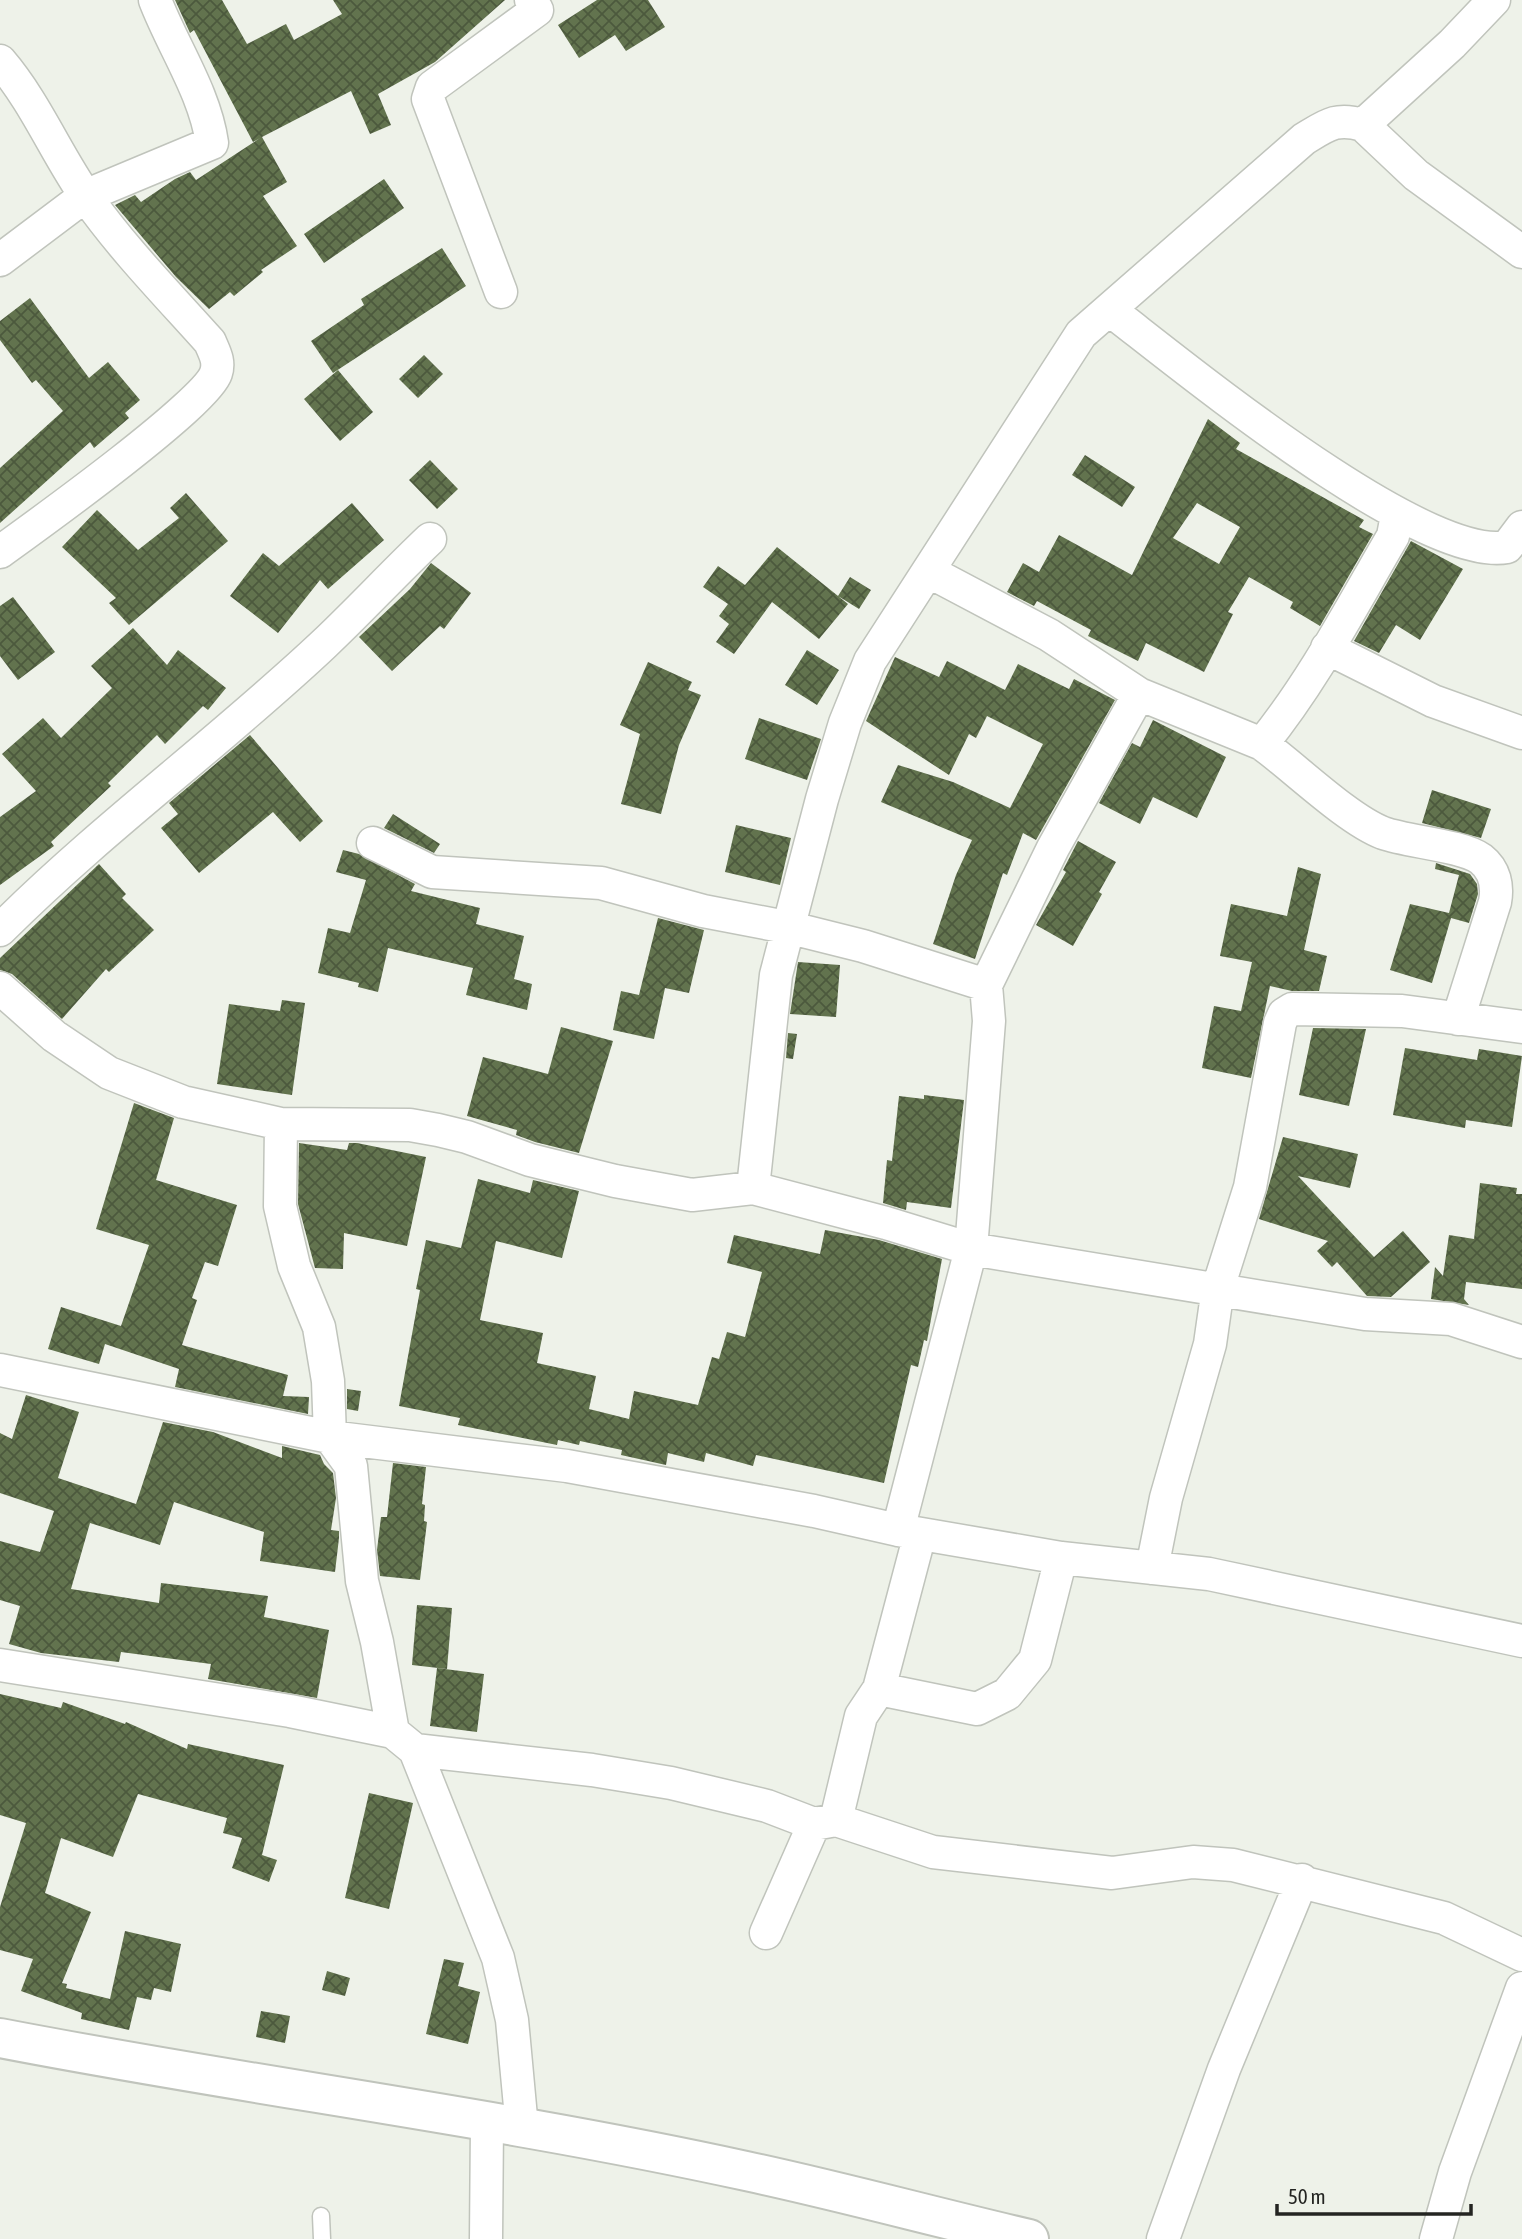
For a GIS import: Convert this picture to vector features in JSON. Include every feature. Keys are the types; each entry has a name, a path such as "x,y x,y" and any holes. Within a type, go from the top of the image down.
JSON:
{"main road":[{"path":"0,2038 163,2069 505,2125 746,2171 1029,2239"}],"street":[{"path":"0,260 85,196 212,143 208,118 169,37 155,0"},
{"path":"1363,125 1452,44 1494,0"},
{"path":"500,292 428,99 432,87 542,3"},
{"path":"0,61 28,97 85,196 117,238 210,342 218,360 216,375 192,401 110,470 0,552"},
{"path":"753,1188 776,975 791,928 822,799 845,723 870,661 1081,334 1304,139 1329,124 1345,120 1363,125 1416,175 1522,252"},
{"path":"1111,310 1260,425 1397,515 1443,537 1494,549 1507,547 1522,527"},
{"path":"1262,744 1292,707 1327,648 1393,536 1397,515"},
{"path":"0,930 44,886 113,830 325,644 430,539"},
{"path":"928,571 1049,635 1139,694 1262,744 1337,803 1381,832 1480,858 1492,872 1498,888 1458,1019"},
{"path":"1327,648 1433,701 1522,733"},
{"path":"766,1933 825,1822 860,1716 879,1689 909,1532 971,1249 977,1205 989,1021 986,985 1053,848 1139,694"},
{"path":"373,843 432,872 601,883 703,911 791,928 863,946 986,985"},
{"path":"0,988 54,1036 109,1073 183,1102 281,1124 410,1125 467,1137 530,1160 628,1184 692,1195 753,1188 886,1223 971,1249 1365,1314 1451,1319 1522,1342"},
{"path":"1152,1568 1166,1498 1210,1345 1218,1288 1250,1187 1280,1023 1284,1014 1292,1009 1402,1011 1522,1027"},
{"path":"281,1124 280,1206 295,1266 320,1327 328,1381 330,1437 351,1466 362,1581 377,1642 404,1741 498,1958 512,2021 505,2125 486,2239"},
{"path":"0,1370 330,1437 567,1466 814,1511 909,1532 1061,1558 1209,1574 1522,1641"},
{"path":"879,1689 977,1709 1007,1694 1035,1660 1061,1558"},
{"path":"0,1665 313,1715 404,1741 671,1783 945,1854 1112,1873 1193,1862 1220,1864 1302,1880 1444,1918 1522,1955"},
{"path":"1163,2239 1224,2069 1302,1880"},
{"path":"1436,2239 1455,2172 1522,1988"}],"lane":[{"path":"321,2216 322,2239"}],"building":[{"path":"175,0 222,0 247,44 286,24 294,40 342,14 333,0 505,0 435,62 378,94 391,125 370,134 351,91 262,137 287,182 263,196 297,246 261,270 263,272 234,296 230,292 209,309 176,277 115,205 135,195 141,202 190,172 196,180 260,138 253,142 194,30 190,33"},
{"path":"597,0 648,0 665,27 626,51 615,35 579,58 558,25"},
{"path":"384,179 404,208 324,263 304,234"},
{"path":"442,248 466,286 333,373 311,341 364,305 361,299"},
{"path":"30,298 89,378 108,362 140,400 125,413 129,418 94,448 90,442 0,523 0,468 63,411 36,380 32,383 0,340 0,321"},
{"path":"424,355 443,374 418,398 399,379"},
{"path":"338,370 373,412 340,441 304,399"},
{"path":"1208,419 1240,443 1236,449 1364,520 1359,527 1373,534 1320,626 1290,608 1293,602 1249,577 1228,612 1233,614 1204,672 1146,643 1138,661 1088,636 1091,630 1037,601 1034,606 1007,592 1023,563 1039,572 1059,535 1132,575","holes":["1197,503 1240,527 1219,564 1173,538"]},
{"path":"1085,455 1135,487 1122,507 1072,475"},
{"path":"430,460 458,489 437,509 409,480"},
{"path":"186,493 228,541 129,625 109,603 116,598 62,547 97,510 138,550 179,518 170,508"},
{"path":"352,503 384,540 328,589 320,580 278,633 230,596 263,553 279,566"},
{"path":"1411,541 1463,569 1420,640 1396,625 1379,653 1354,641"},
{"path":"777,547 848,604 819,639 772,602 734,654 716,642 729,624 719,616 728,604 703,587 718,566 745,585"},
{"path":"431,563 471,593 444,629 440,626 392,671 359,637 410,589"},
{"path":"850,577 871,590 859,609 838,596"},
{"path":"13,597 55,652 18,680 0,656 0,606"},
{"path":"133,628 167,665 178,650 226,688 208,710 203,706 165,744 157,735 108,783 111,786 51,842 54,846 0,885 0,817 36,791 2,754 43,718 61,738 112,688 91,666"},
{"path":"807,650 839,670 817,705 785,685"},
{"path":"895,657 939,677 947,661 1005,690 1018,664 1069,689 1074,679 1115,700 1036,840 1023,833 1007,875 1003,873 975,959 933,944 956,875 972,840 881,802 898,765 953,782 1010,808 1043,744 987,716 976,738 969,734 949,775 866,721"},
{"path":"648,662 692,682 688,690 701,695 679,745 661,814 621,804 640,734 620,725"},
{"path":"759,718 821,739 807,780 745,759"},
{"path":"1153,720 1226,757 1197,818 1153,797 1140,824 1099,803 1132,743 1140,747"},
{"path":"250,735 323,821 300,842 273,812 199,873 161,828 178,814 169,803"},
{"path":"1432,790 1491,809 1481,838 1422,823"},
{"path":"393,814 440,844 434,853 384,828"},
{"path":"736,825 791,838 780,885 725,872"},
{"path":"1078,841 1116,862 1099,892 1102,894 1073,946 1036,925 1066,872 1063,870"},
{"path":"343,850 359,854 415,884 411,891 480,908 476,924 524,936 514,979 532,984 527,1010 466,995 473,968 388,948 378,992 358,987 359,983 318,973 328,928 350,933 366,880 336,872"},
{"path":"1436,863 1470,874 1477,884 1478,894 1469,923 1451,918 1432,983 1390,970 1410,904 1449,913 1459,875 1435,869"},
{"path":"99,864 126,894 122,898 154,930 109,972 106,969 62,1019 12,974 0,970 0,958"},
{"path":"1298,867 1321,874 1304,950 1327,956 1319,991 1292,991 1270,986 1251,1078 1202,1068 1214,1006 1241,1011 1252,962 1220,956 1231,904 1287,916"},
{"path":"658,918 704,930 689,993 665,988 654,1039 613,1030 621,991 639,995"},
{"path":"798,962 840,965 836,1017 790,1014"},
{"path":"282,1000 305,1003 292,1095 217,1084 229,1004 280,1011"},
{"path":"561,1027 613,1041 579,1153 535,1142 516,1135 517,1130 467,1116 483,1057 548,1074"},
{"path":"1313,1028 1366,1029 1349,1106 1299,1095"},
{"path":"788,1033 797,1034 793,1059 786,1058"},
{"path":"1405,1048 1477,1060 1479,1049 1522,1056 1512,1127 1466,1120 1465,1128 1393,1115"},
{"path":"924,1095 964,1100 951,1208 907,1202 906,1210 883,1203 887,1160 892,1161 899,1096 924,1099"},
{"path":"134,1103 174,1118 156,1180 237,1205 218,1266 205,1262 192,1298 197,1300 182,1345 288,1375 283,1396 309,1397 308,1414 175,1387 179,1369 105,1344 99,1364 48,1349 61,1307 121,1326 149,1245 96,1229"},
{"path":"1283,1137 1358,1154 1350,1188 1298,1176 1374,1257 1403,1231 1430,1262 1391,1297 1367,1296 1337,1262 1332,1267 1317,1251 1328,1241 1259,1219"},
{"path":"299,1143 347,1150 349,1143 357,1143 426,1157 407,1246 344,1233 343,1269 315,1268 298,1204"},
{"path":"478,1179 530,1193 533,1180 579,1191 562,1258 496,1241 480,1320 543,1333 537,1363 596,1376 589,1409 629,1419 634,1391 698,1405 712,1357 719,1359 727,1332 745,1337 762,1272 727,1263 734,1235 820,1254 825,1230 879,1240 942,1259 927,1341 924,1340 918,1367 911,1365 884,1483 756,1455 753,1466 706,1453 704,1462 668,1453 666,1465 621,1455 622,1450 580,1441 579,1445 558,1440 557,1445 458,1425 460,1418 399,1406 420,1290 416,1289 426,1240 461,1248"},
{"path":"1480,1183 1517,1188 1516,1194 1522,1194 1522,1289 1466,1282 1464,1299 1469,1305 1431,1299 1435,1267 1443,1276 1449,1235 1474,1239"},
{"path":"347,1389 361,1391 358,1411 347,1409"},
{"path":"26,1395 79,1412 58,1478 136,1504 163,1422 213,1432 282,1458 282,1446 320,1455 333,1473 336,1498 331,1530 339,1531 335,1572 260,1561 264,1532 174,1502 160,1545 90,1523 71,1589 159,1603 161,1583 268,1596 264,1617 329,1630 317,1698 208,1679 211,1664 121,1652 119,1662 41,1653 9,1644 20,1606 0,1600 0,1541 40,1552 54,1511 0,1493 0,1433 12,1439"},
{"path":"393,1463 426,1467 422,1504 425,1505 424,1521 427,1522 420,1580 380,1576 377,1550 381,1517 387,1517"},
{"path":"417,1605 452,1608 447,1669 412,1665"},
{"path":"437,1668 484,1674 477,1732 430,1726"},
{"path":"0,1694 61,1708 63,1702 125,1724 126,1722 187,1749 188,1744 284,1765 262,1855 277,1860 269,1882 232,1868 242,1838 223,1833 227,1818 138,1794 113,1857 61,1838 45,1893 91,1912 62,1983 67,1984 66,1988 110,1999 125,1931 181,1944 171,1992 154,1988 151,2000 137,1997 129,2030 81,2019 82,2013 21,1991 33,1959 0,1950 0,1907 26,1823 0,1815"},
{"path":"369,1793 413,1803 389,1909 345,1898"},
{"path":"444,1959 464,1963 458,1986 480,1992 468,2044 426,2034"},
{"path":"327,1971 350,1978 345,1996 322,1990"},
{"path":"261,2011 290,2016 285,2043 256,2037"}]}
